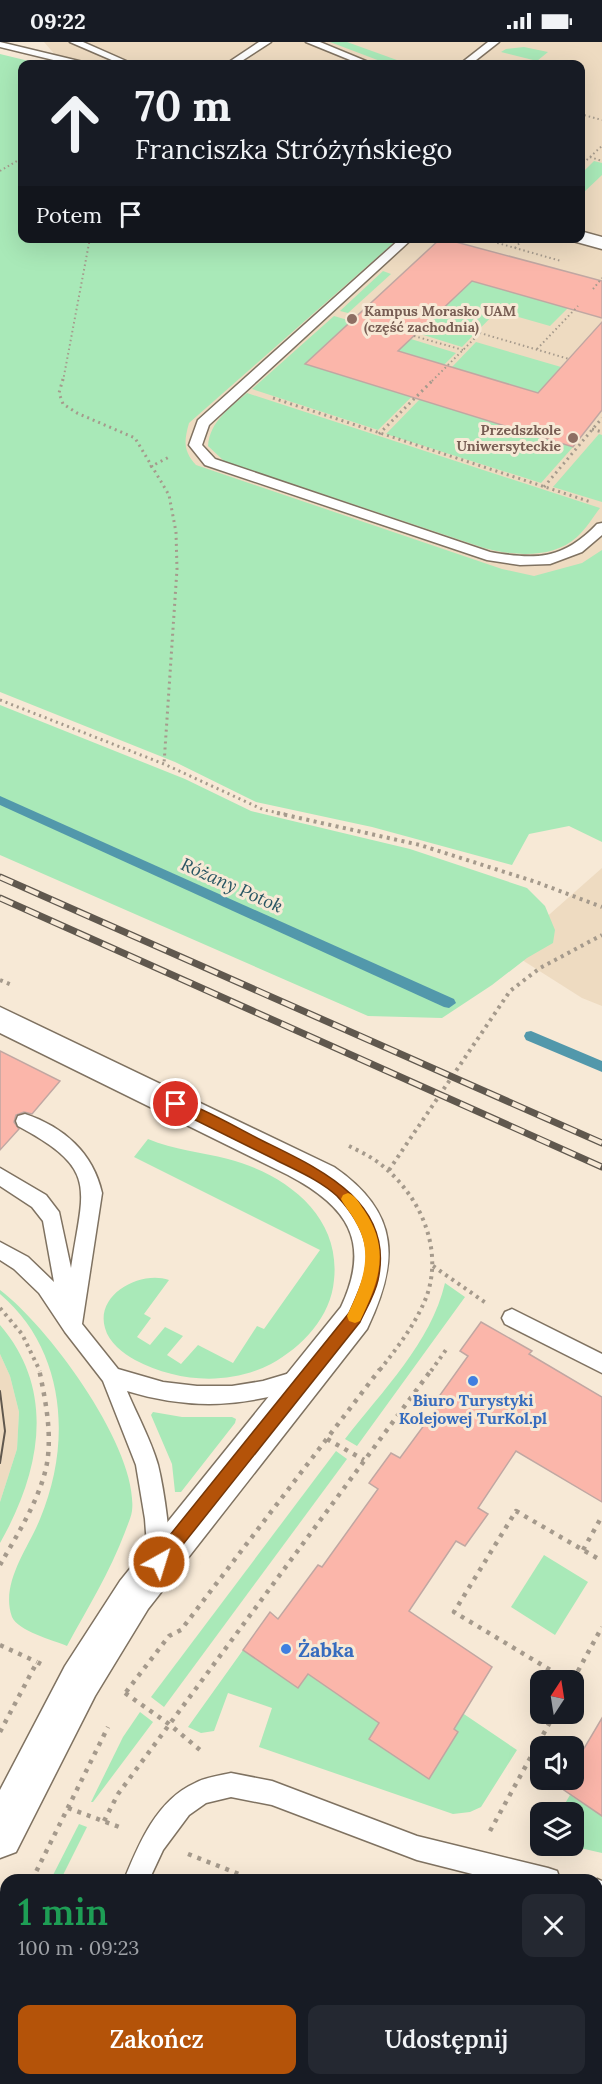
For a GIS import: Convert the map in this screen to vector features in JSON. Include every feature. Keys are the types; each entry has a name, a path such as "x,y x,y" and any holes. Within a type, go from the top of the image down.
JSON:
{"street":[{"path":"585,238 602,243"},
{"path":"0,1019 329,1181 341,1191 359,1213 373,1245 370,1282 354,1318 159,1562 104,1640 0,1836"}],"lane":[{"path":"76,42 119,60"},
{"path":"237,60 266,42"},
{"path":"311,42 358,60"},
{"path":"470,60 494,42"},
{"path":"0,44 64,60"},
{"path":"402,243 203,423 195,445 210,462 487,556 516,562 546,561 571,555 589,543 602,527"},
{"path":"25,1121 74,1152 90,1178 92,1193 72,1326"},
{"path":"0,1176 39,1202 52,1218 72,1326"},
{"path":"0,1250 21,1263 46,1287 72,1326 111,1376 147,1465 156,1519 159,1562"},
{"path":"512,1318 602,1364"},
{"path":"111,1376 168,1393 207,1397 251,1393 307,1377"},
{"path":"139,1874 154,1841 180,1806 201,1792 231,1785 272,1793 417,1848 523,1874"}],"path":[{"path":"585,115 602,120"},
{"path":"585,162 602,146"},
{"path":"590,157 602,160"},
{"path":"0,171 18,160"},
{"path":"89,243 65,374 59,393 63,404 77,413 135,438 169,495 176,532 177,569 164,764"},
{"path":"497,243 569,263"},
{"path":"514,248 519,243"},
{"path":"593,289 602,279"},
{"path":"536,349 578,306"},
{"path":"379,434 480,333 569,359"},
{"path":"414,336 463,350"},
{"path":"241,387 592,502"},
{"path":"544,487 602,418"},
{"path":"592,429 602,432"},
{"path":"0,700 164,764 244,803 264,810 420,845 536,882 602,907"},
{"path":"389,1170 510,991 540,968 602,935"},
{"path":"0,980 21,990"},
{"path":"120,1698 169,1636 181,1630 404,1338 427,1295 433,1266 429,1230 410,1196 389,1170 371,1157 339,1142"},
{"path":"433,1266 491,1307"},
{"path":"0,1308 22,1334 39,1367 48,1410 48,1457 31,1511 0,1566"},
{"path":"104,1821 118,1794 448,1347"},
{"path":"327,1439 364,1460"},
{"path":"550,1670 454,1612 516,1511 602,1561"},
{"path":"583,1550 602,1516"},
{"path":"578,1670 602,1627"},
{"path":"0,1645 37,1662"},
{"path":"125,1693 170,1724 200,1750"},
{"path":"35,1874 109,1724"},
{"path":"490,1831 549,1724"}],"shaded area":[{"name":"Kampus Morasko UAM (część zachodnia)","path":"44,42 602,42 602,610 0,399 200,243 585,243 585,60 60,60"},
{"path":"602,868 602,1006 582,998 508,951"},
{"path":"0,1354 10,1376 19,1412 17,1449 0,1502"}],"green space":[{"path":"330,42 347,42 397,60 377,60"},
{"path":"524,47 548,52 538,60 533,60 501,52 506,49"},
{"path":"0,54 25,60 18,60 18,243 393,243 189,423 186,435 187,450 196,465 502,569 534,576 582,563 602,550 602,842 569,826 529,834 512,865 372,827 256,802 175,762 0,692"},
{"path":"594,161 602,163 602,175 585,191 585,170"},
{"path":"383,271 391,274 348,313 340,311"},
{"path":"472,281 571,305 550,326 497,311 462,347 417,333"},
{"path":"334,316 351,321 306,364 364,382 411,339 456,353 378,430 252,389"},
{"path":"476,342 561,367 538,393 452,367"},
{"path":"247,393 600,508 577,537 556,549 520,554 484,548 224,461 208,446 212,429 227,410"},
{"path":"420,399 573,447 541,483 386,434"},
{"path":"599,434 602,435 602,502 553,487"},
{"path":"0,705 185,779 251,811 410,849 527,888 545,906 555,930 553,943 527,958 492,985 442,1018 368,1016 0,855"},
{"path":"148,1139 228,1159 270,1175 305,1201 319,1217 334,1257 332,1294 313,1330 294,1349 271,1364 238,1376 203,1379 185,1377 135,1360 117,1347 107,1333 104,1316 113,1295 134,1282 146,1278 169,1280 144,1314 151,1318 137,1337 150,1345 165,1327 183,1336 167,1355 181,1364 198,1345 233,1363 257,1326 264,1329 320,1250 134,1157"},
{"path":"445,1283 465,1297 357,1446 345,1439 404,1366 417,1346 429,1326"},
{"path":"0,1290 20,1307 42,1331 87,1391 121,1455 130,1485 132,1511 125,1532 105,1576 67,1646 21,1627 12,1617 9,1604 12,1579 40,1519 50,1490 57,1460 59,1429 57,1399 50,1370 39,1342 22,1317 0,1294"},
{"path":"0,1325 18,1350 30,1377 36,1405 36,1433 33,1461 25,1489 0,1543 0,1502 17,1449 19,1412 10,1376 0,1354"},
{"path":"153,1412 182,1417 232,1417 236,1419 181,1492 175,1492 172,1464 151,1415"},
{"path":"336,1451 347,1459 164,1707 151,1697"},
{"path":"544,1555 588,1582 555,1635 511,1607"},
{"path":"243,1650 298,1688 308,1674 379,1723 429,1778 458,1732 445,1723 455,1708 517,1750 481,1807 470,1812 453,1814 259,1747 272,1708 228,1693 214,1731 201,1733 188,1727"},
{"path":"140,1712 153,1722 91,1802 123,1737"},
{"path":"570,1795 581,1802 566,1802"},
{"path":"584,1804 596,1812 602,1805 602,1853 584,1849"},
{"path":"79,1824 87,1827 64,1874 54,1874"}],"building":[{"path":"436,243 460,243 602,281 602,318 472,281 398,351 538,393 602,322 602,410 573,447 305,364"},
{"path":"0,1051 60,1081 32,1114 24,1112 16,1115 14,1122 19,1129 0,1150"},
{"path":"481,1322 532,1351 529,1354 602,1397 602,1502 516,1451 478,1508 488,1514 465,1546 456,1541 409,1611 492,1667 454,1729 458,1732 429,1779 369,1739 379,1723 308,1674 298,1688 243,1650 270,1612 278,1619 318,1565 322,1567 378,1489 369,1483 391,1453 400,1458 439,1405 435,1402 468,1356 460,1351"},
{"path":"602,1718 602,1816 564,1790 584,1790 584,1748"}],"waterway":[{"name":"Różany Potok","path":"0,800 449,1003"},
{"name":"Różany Potok","path":"531,1036 602,1067"}],"tram line":[{"path":"0,1391 5,1431 0,1463"}],"railway":[{"path":"0,877 602,1143"},
{"path":"0,898 602,1167"}],"slow traffic":[{"path":"348,1199 364,1221 373,1245 370,1282 355,1316"}],"place":[{"name":"Kampus Morasko UAM (część zachodnia)","path":"352,319"},
{"name":"Przedszkole Uniwersyteckie","path":"573,438"},
{"name":"Biuro Turystyki Kolejowej TurKol.pl","path":"473,1381"},
{"name":"Żabka","path":"286,1649"}],"route":[{"path":"159,1562 354,1318 370,1282 373,1263 373,1245 364,1221 350,1200 329,1181 176,1104"}]}
